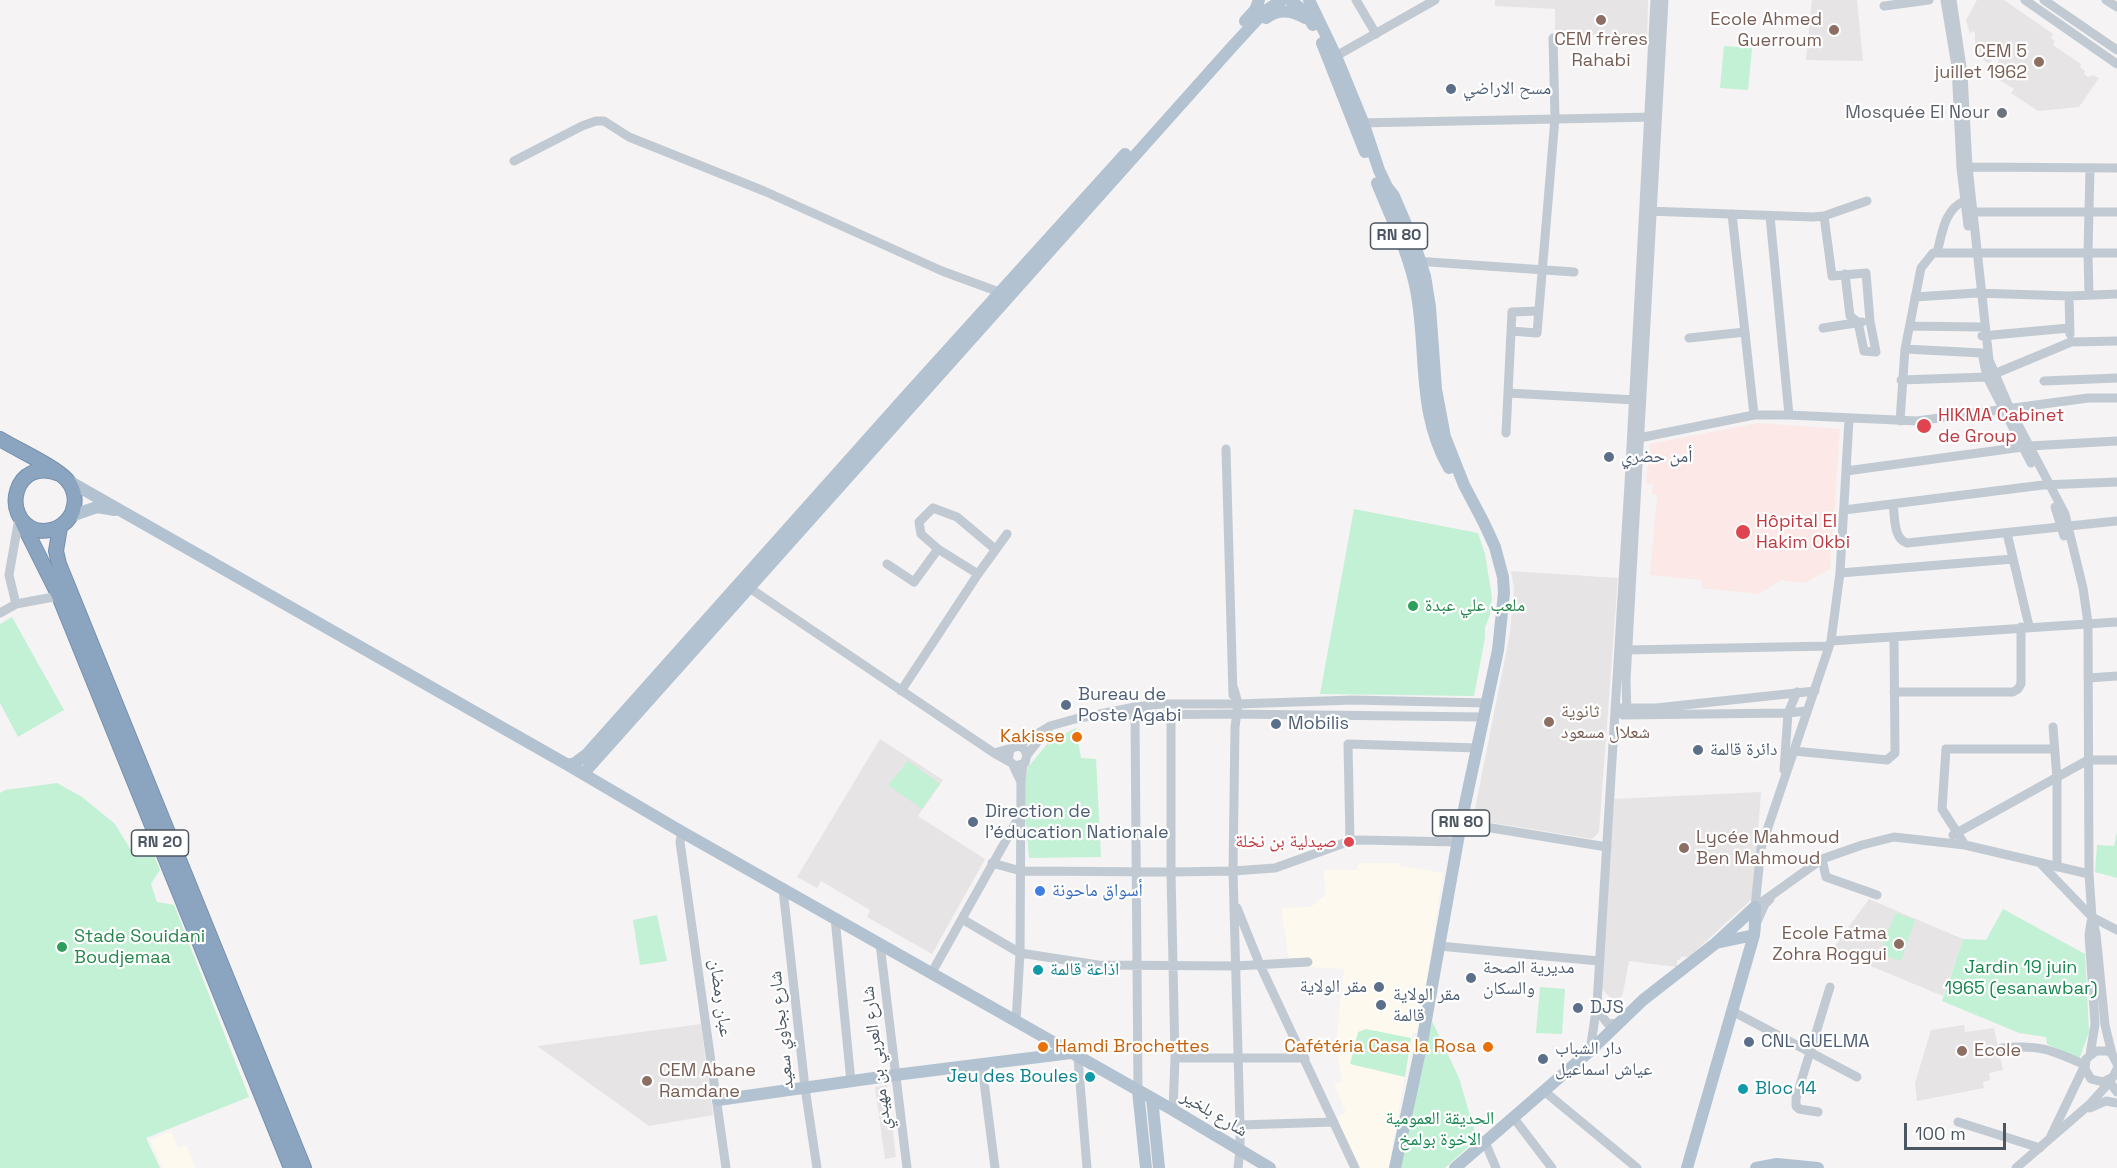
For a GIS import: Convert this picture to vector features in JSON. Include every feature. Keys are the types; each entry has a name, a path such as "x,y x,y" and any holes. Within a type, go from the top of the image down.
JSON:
{"highway":[{"path":"0,439 64,477 72,488 75,497 74,507 70,516 60,527 40,531 30,528 19,518 14,494 17,484 32,471 41,469 51,470 64,477"},
{"name":"RN 20","path":"0,495 19,518 59,596 291,1168"},
{"name":"RN 20","path":"60,527 56,551 59,564 304,1168"}],"main road":[{"path":"568,765 587,754 999,292 1250,16 1259,0"},
{"path":"583,774 1231,48 1265,11 1282,0"},
{"name":"RN 80","path":"1290,0 1305,12 1312,22 1387,187 1394,196 1430,307 1434,365 1445,437 1464,485 1495,547 1503,577 1502,626 1485,717 1461,823 1423,1037 1395,1168"},
{"name":"RN 80","path":"1309,0 1336,56 1359,123"},
{"path":"1231,48 1276,12 1290,11 1312,22"},
{"name":"شارع بلخير","path":"64,477 1074,1056 1173,1110 1270,1168"},
{"path":"70,516 97,507 122,511"},
{"path":"1455,1168 1590,1051 1643,1000 1716,943 1755,907"},
{"path":"1687,1168 1755,930 1755,907"},
{"path":"1735,924 1747,954"},
{"path":"1716,943 1740,939 1755,930"},
{"path":"718,1100 895,1075 1074,1056"},
{"path":"1138,1091 1150,1118 1159,1168"},
{"path":"1146,1168 1152,1098"},
{"path":"1150,1118 1173,1110"},
{"path":"1756,1168 1778,1166 1818,1168"}],"street":[{"path":"1356,0 1376,34"},
{"path":"1336,56 1435,0"},
{"path":"1653,117 1655,0"},
{"path":"1590,1051 1597,1004 1629,484 1637,400 1653,117 1664,0"},
{"path":"1884,6 1929,0"},
{"path":"1945,0 1956,66 1964,201 1979,293 1982,353 2006,409 2046,484 2065,514 2065,527 2088,622 2089,874 2105,1025 2117,1064"},
{"path":"1952,0 1963,74 1974,254"},
{"path":"2025,0 2117,64"},
{"path":"2044,0 2116,48"},
{"path":"2106,0 2117,7"},
{"path":"1511,331 1538,333 1555,118 1553,38"},
{"path":"1359,123 1653,117"},
{"path":"514,161 582,126 604,121 629,137 764,191 942,271 999,292"},
{"path":"1968,167 2117,168"},
{"path":"2089,294 2090,168"},
{"path":"1647,211 1824,216 1867,201"},
{"path":"1937,254 1946,219 1956,204 1964,201"},
{"path":"1972,212 2117,212"},
{"path":"1732,214 1754,415"},
{"path":"1770,216 1789,415"},
{"path":"1824,216 1832,276 1845,274 1866,273 1870,321 1876,352 1864,351 1858,322 1850,316 1845,274"},
{"path":"1900,421 1901,380 1915,297 1921,268 1933,254 2117,253"},
{"path":"1414,261 1574,272"},
{"path":"1915,297 1979,293 2069,296 2117,294"},
{"path":"2069,296 2069,328 2072,342"},
{"path":"1506,433 1512,312 1539,311"},
{"path":"1823,328 1870,321"},
{"path":"1910,326 1982,333 2069,328"},
{"path":"1689,338 1745,332"},
{"path":"1982,333 1991,376"},
{"path":"1901,380 1991,376 2072,342 2117,341"},
{"path":"1905,349 1982,353"},
{"path":"2044,381 2117,378"},
{"path":"1508,393 1637,400"},
{"path":"1639,438 1754,415 1917,421 2088,398 2117,399"},
{"path":"1627,712 1639,438 1637,400"},
{"path":"1755,907 1761,848 1830,644 1840,573 1849,419"},
{"path":"1846,471 2026,447 2117,441"},
{"path":"1226,448 1235,709 1233,871 1239,1058 1240,1150 1238,1168"},
{"path":"1844,510 2046,484 2117,482"},
{"path":"1893,504 1898,537 1902,542 1907,543 2117,521"},
{"path":"978,574 938,549 921,534 919,522 933,508 957,517 996,549"},
{"path":"0,589 9,583 19,518"},
{"path":"1894,692 2013,692 2018,689 2021,684 2025,627 2007,533"},
{"path":"901,692 1007,534"},
{"path":"886,564 914,582 938,549"},
{"path":"1840,573 2013,559"},
{"path":"0,574 9,583 16,604"},
{"path":"748,587 901,692 1012,764 1025,760 1050,726"},
{"path":"0,613 16,604 59,596"},
{"path":"1628,650 1830,644 2088,622 2117,622"},
{"path":"1794,751 1887,760 1895,753 1894,637"},
{"path":"2088,678 2117,676"},
{"path":"1627,712 1815,691"},
{"path":"1782,787 1788,713 1797,692"},
{"path":"1115,712 1135,716 1171,715 1353,700 1487,703"},
{"path":"994,753 1013,748 1050,726 1075,718 1161,704 1235,709 1485,717"},
{"path":"1615,712 1788,713 1806,711"},
{"path":"1171,715 1170,872 1175,1058 1173,1110"},
{"path":"1135,716 1138,1091"},
{"path":"2053,728 2057,779 2057,867"},
{"path":"1350,841 1348,744 1478,748"},
{"path":"1013,748 1024,749 1025,760 1021,782 1020,953 1016,1022"},
{"path":"1013,748 1008,756 1021,782"},
{"path":"1965,845 1942,808 1946,749 2053,749"},
{"path":"1944,841 2088,760 2117,760"},
{"path":"932,974 1020,815"},
{"path":"1461,823 1606,847"},
{"name":"عبان رمضان","path":"682,832 680,842 726,1168"},
{"path":"1755,907 1822,859 1894,837 1944,841 2089,874"},
{"path":"992,863 1021,871 1233,871 1275,868 1350,841 1458,842"},
{"path":"1822,859 1826,877 1877,896"},
{"path":"2041,864 2092,917 2117,930"},
{"path":"1757,880 1769,887 1780,888"},
{"path":"1755,930 1765,904 1780,888"},
{"name":"شارع بجاوي سعيد","path":"783,889 805,1088 818,1168"},
{"path":"1235,904 1260,965 1355,1168"},
{"path":"2050,1138 2090,1055 2095,1024 2089,935 2092,917"},
{"path":"835,918 851,1082"},
{"path":"962,920 1020,953 1098,965 1235,966 1308,962"},
{"name":"شارع العربي بن مهيدي","path":"880,944 907,1168"},
{"path":"1439,946 1599,961"},
{"path":"1818,1112 1799,1109 1796,1106 1830,987"},
{"path":"1597,1004 1608,1024 1620,1023"},
{"path":"1732,1011 1857,1077"},
{"path":"2002,1048 2023,1046 2045,1048 2085,1065"},
{"path":"2090,1055 2102,1050 2113,1050"},
{"path":"1074,1056 1087,1168"},
{"path":"1175,1058 1305,1058"},
{"path":"2085,1065 2091,1079 2096,1082 2109,1081"},
{"path":"982,1066 995,1168"},
{"path":"2016,1168 2090,1104 2117,1071"},
{"path":"2109,1081 2117,1092"},
{"path":"1544,1091 1637,1168"},
{"path":"2073,1118 2106,1101 2117,1103"},
{"path":"1513,1117 1552,1168"},
{"path":"1240,1125 1334,1122"},
{"path":"1958,1122 2040,1148"},
{"path":"1485,1142 1496,1168"}],"shaded area":[{"name":"CEM frères Rahabi","path":"1495,0 1648,0 1647,43 1555,30 1555,9 1495,6"},
{"name":"Ecole Ahmed Guerroum","path":"1812,0 1857,0 1863,61 1806,60"},
{"name":"CEM 5 juillet 1962","path":"1977,0 2004,0 2053,34 2051,38 2055,41 2053,45 2081,64 2080,67 2085,71 2084,74 2088,77 2093,75 2099,78 2079,107 2038,111 2011,93 2014,89 1995,77 2001,67 1997,64 1999,61 1994,57 1989,64 1975,53 1975,33 1973,31 1970,34 1966,20"},
{"name":"Hôpital El Hakim Okbi","path":"1758,423 1840,429 1830,569 1805,583 1781,580 1759,594 1701,588 1701,580 1650,575 1657,495 1652,494 1653,484 1646,483 1650,444"},
{"name":"ثانوية شعلال مسعود","path":"1511,571 1618,578 1599,832 1592,839 1481,821 1474,814 1510,633 1514,588"},
{"path":"880,739 943,780 918,816 985,859 932,954 867,917 870,910 821,881 817,888 797,877"},
{"name":"Lycée Mahmoud Ben Mahmoud","path":"1761,792 1753,898 1689,957 1681,957 1677,960 1677,967 1629,961 1621,997 1610,998 1601,985 1614,799"},
{"name":"مقر الولاية قالمة","path":"1358,863 1399,863 1400,866 1443,873 1427,979 1416,1033 1413,1032 1412,1035 1389,1168 1357,1168 1336,1117 1346,1113 1334,1084 1342,1081 1336,1045 1344,969 1308,967 1308,957 1289,959 1281,908 1311,907 1325,895 1324,870 1358,870"},
{"name":"Ecole Fatma Zohra Roggui","path":"1869,899 1963,939 1943,996 1832,950"},
{"name":"CEM Abane Ramdane","path":"701,1024 713,1115 649,1126 537,1046"},
{"name":"Ecole","path":"1964,1025 1965,1032 1994,1028 2003,1070 1989,1073 1990,1080 1983,1082 1984,1088 1917,1101 1915,1083 1931,1030"},
{"path":"887,1085 896,1157 885,1159 875,1087"},
{"path":"171,1131 178,1148 186,1145 196,1168 163,1168 150,1140"}],"green space":[{"path":"1724,46 1752,48 1748,90 1720,88"},
{"name":"ملعب علي عبدة","path":"1354,509 1478,533 1485,554 1492,597 1474,696 1320,694"},
{"path":"12,617 64,710 18,737 0,703 0,624"},
{"path":"1076,728 1081,758 1096,759 1101,857 1029,858 1024,801 1024,784 1028,767 1049,742"},
{"path":"908,761 940,784 922,809 888,785"},
{"path":"57,783 82,797 115,824 132,852 151,848 160,870 151,884 157,902 174,905 249,1097 146,1138 160,1168 0,1168 0,793 5,790"},
{"path":"2117,832 2117,878 2095,872 2097,845 2114,846"},
{"name":"Jardin 19 juin 1965 (esanawbar)","path":"2003,909 2085,954 2089,1032 2079,1060 2047,1044 2046,1037 2019,1033 1942,1001 1963,939 1986,940"},
{"path":"1895,913 1915,920 1901,961 1880,954"},
{"path":"657,915 667,961 640,965 633,920"},
{"path":"1540,987 1565,989 1562,1034 1536,1033"},
{"name":"الحديقة العمومية الاخوة بولمخ","path":"1432,1021 1459,1078 1477,1139 1445,1168 1399,1168"},
{"path":"1366,1029 1411,1038 1405,1077 1350,1064 1358,1032"}],"place":[{"name":"CEM frères Rahabi","path":"1601,20"},
{"name":"Ecole Ahmed Guerroum","path":"1834,30"},
{"name":"CEM 5 juillet 1962","path":"2039,62"},
{"name":"مسح الاراضي","path":"1451,89"},
{"name":"Mosquée El Nour","path":"2002,113"},
{"name":"HIKMA Cabinet de Group","path":"1924,426"},
{"name":"أمن حضري","path":"1609,457"},
{"name":"Hôpital El Hakim Okbi","path":"1743,532"},
{"name":"ملعب علي عبدة","path":"1413,606"},
{"name":"Bureau de Poste Agabi","path":"1066,705"},
{"name":"ثانوية شعلال مسعود","path":"1549,722"},
{"name":"Mobilis","path":"1276,724"},
{"name":"Kakisse","path":"1077,737"},
{"name":"دائرة قالمة","path":"1698,750"},
{"name":"Direction de l'éducation Nationale","path":"973,822"},
{"name":"صيدلية بن نخلة","path":"1349,842"},
{"name":"Lycée Mahmoud Ben Mahmoud","path":"1684,848"},
{"name":"أسواق ماحونة","path":"1040,891"},
{"name":"Ecole Fatma Zohra Roggui","path":"1899,944"},
{"name":"Stade Souidani Boudjemaa","path":"62,947"},
{"name":"اذاعة قالمة","path":"1038,970"},
{"name":"مديرية الصحة والسكان","path":"1471,978"},
{"name":"مقر الولاية","path":"1379,987"},
{"name":"مقر الولاية قالمة","path":"1381,1005"},
{"name":"DJS","path":"1578,1008"},
{"name":"CNL GUELMA","path":"1749,1042"},
{"name":"Hamdi Brochettes","path":"1043,1047"},
{"name":"Cafétéria Casa la Rosa","path":"1488,1047"},
{"name":"Ecole","path":"1962,1051"},
{"name":"دار الشباب عياش اسماعيل","path":"1543,1059"},
{"name":"Jeu des Boules","path":"1090,1077"},
{"name":"CEM Abane Ramdane","path":"647,1081"},
{"name":"Bloc 14","path":"1743,1089"}]}
